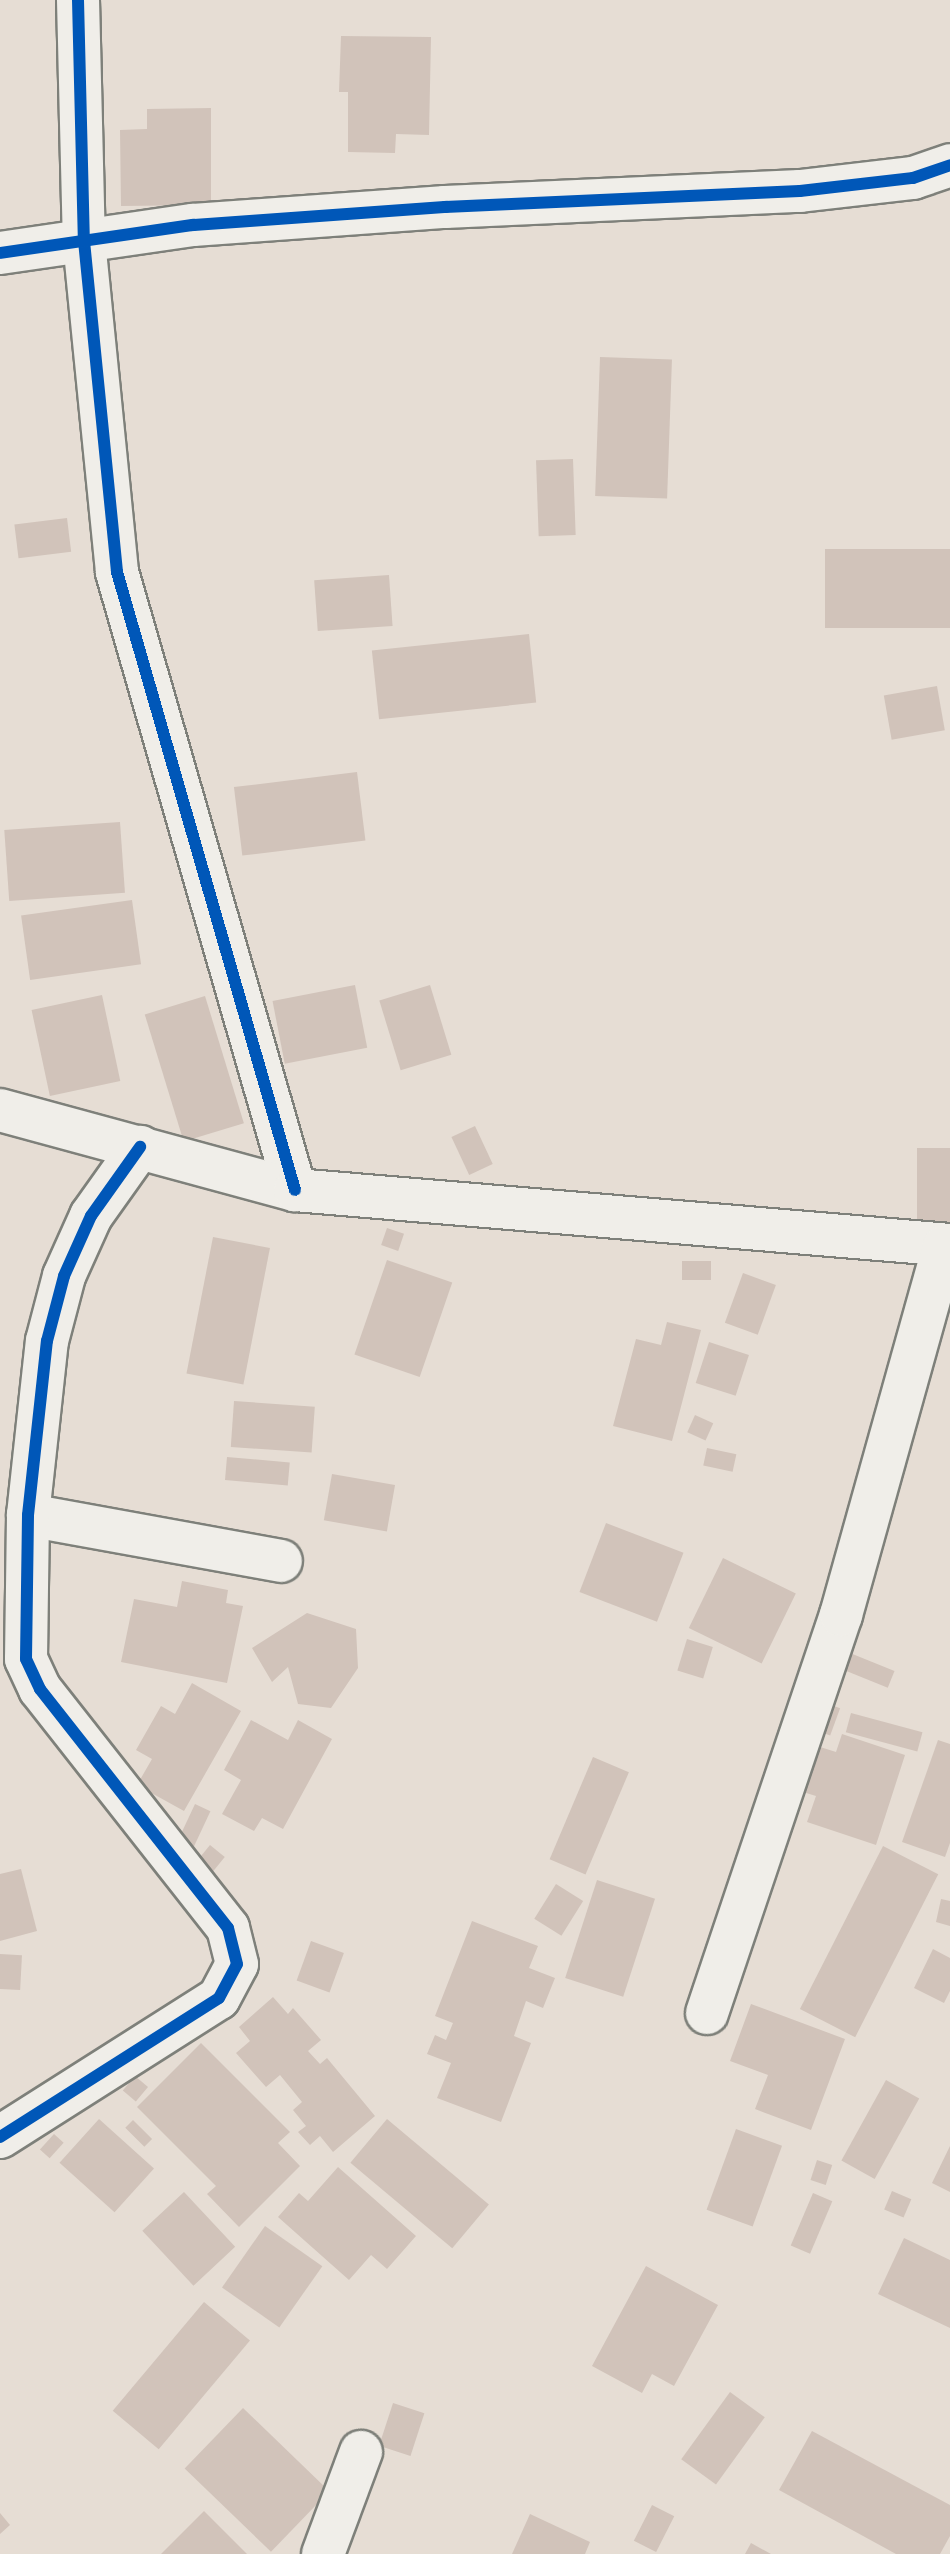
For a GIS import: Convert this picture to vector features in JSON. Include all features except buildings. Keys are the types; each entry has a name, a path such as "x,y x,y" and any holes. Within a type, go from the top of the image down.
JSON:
{"street":[{"path":"78,0 84,241 117,572 295,1190"},
{"path":"0,253 193,225 413,209 800,191 913,178 950,165"},
{"path":"0,1110 295,1190 947,1246 841,1615 707,2013"},
{"path":"0,2137 219,1998 237,1964 228,1928 32,1675 26,1659 28,1515 47,1341 64,1276 91,1216 140,1147"},
{"path":"28,1515 281,1561"},
{"path":"323,2554 361,2452"}],"cycle path":[{"path":"78,0 84,241 117,572 295,1190"},
{"path":"0,253 193,225 445,207 800,191 913,178 950,165"},
{"path":"0,2137 219,1998 237,1964 228,1928 40,1689 26,1659 28,1515 47,1341 64,1276 91,1216 140,1147"}]}
